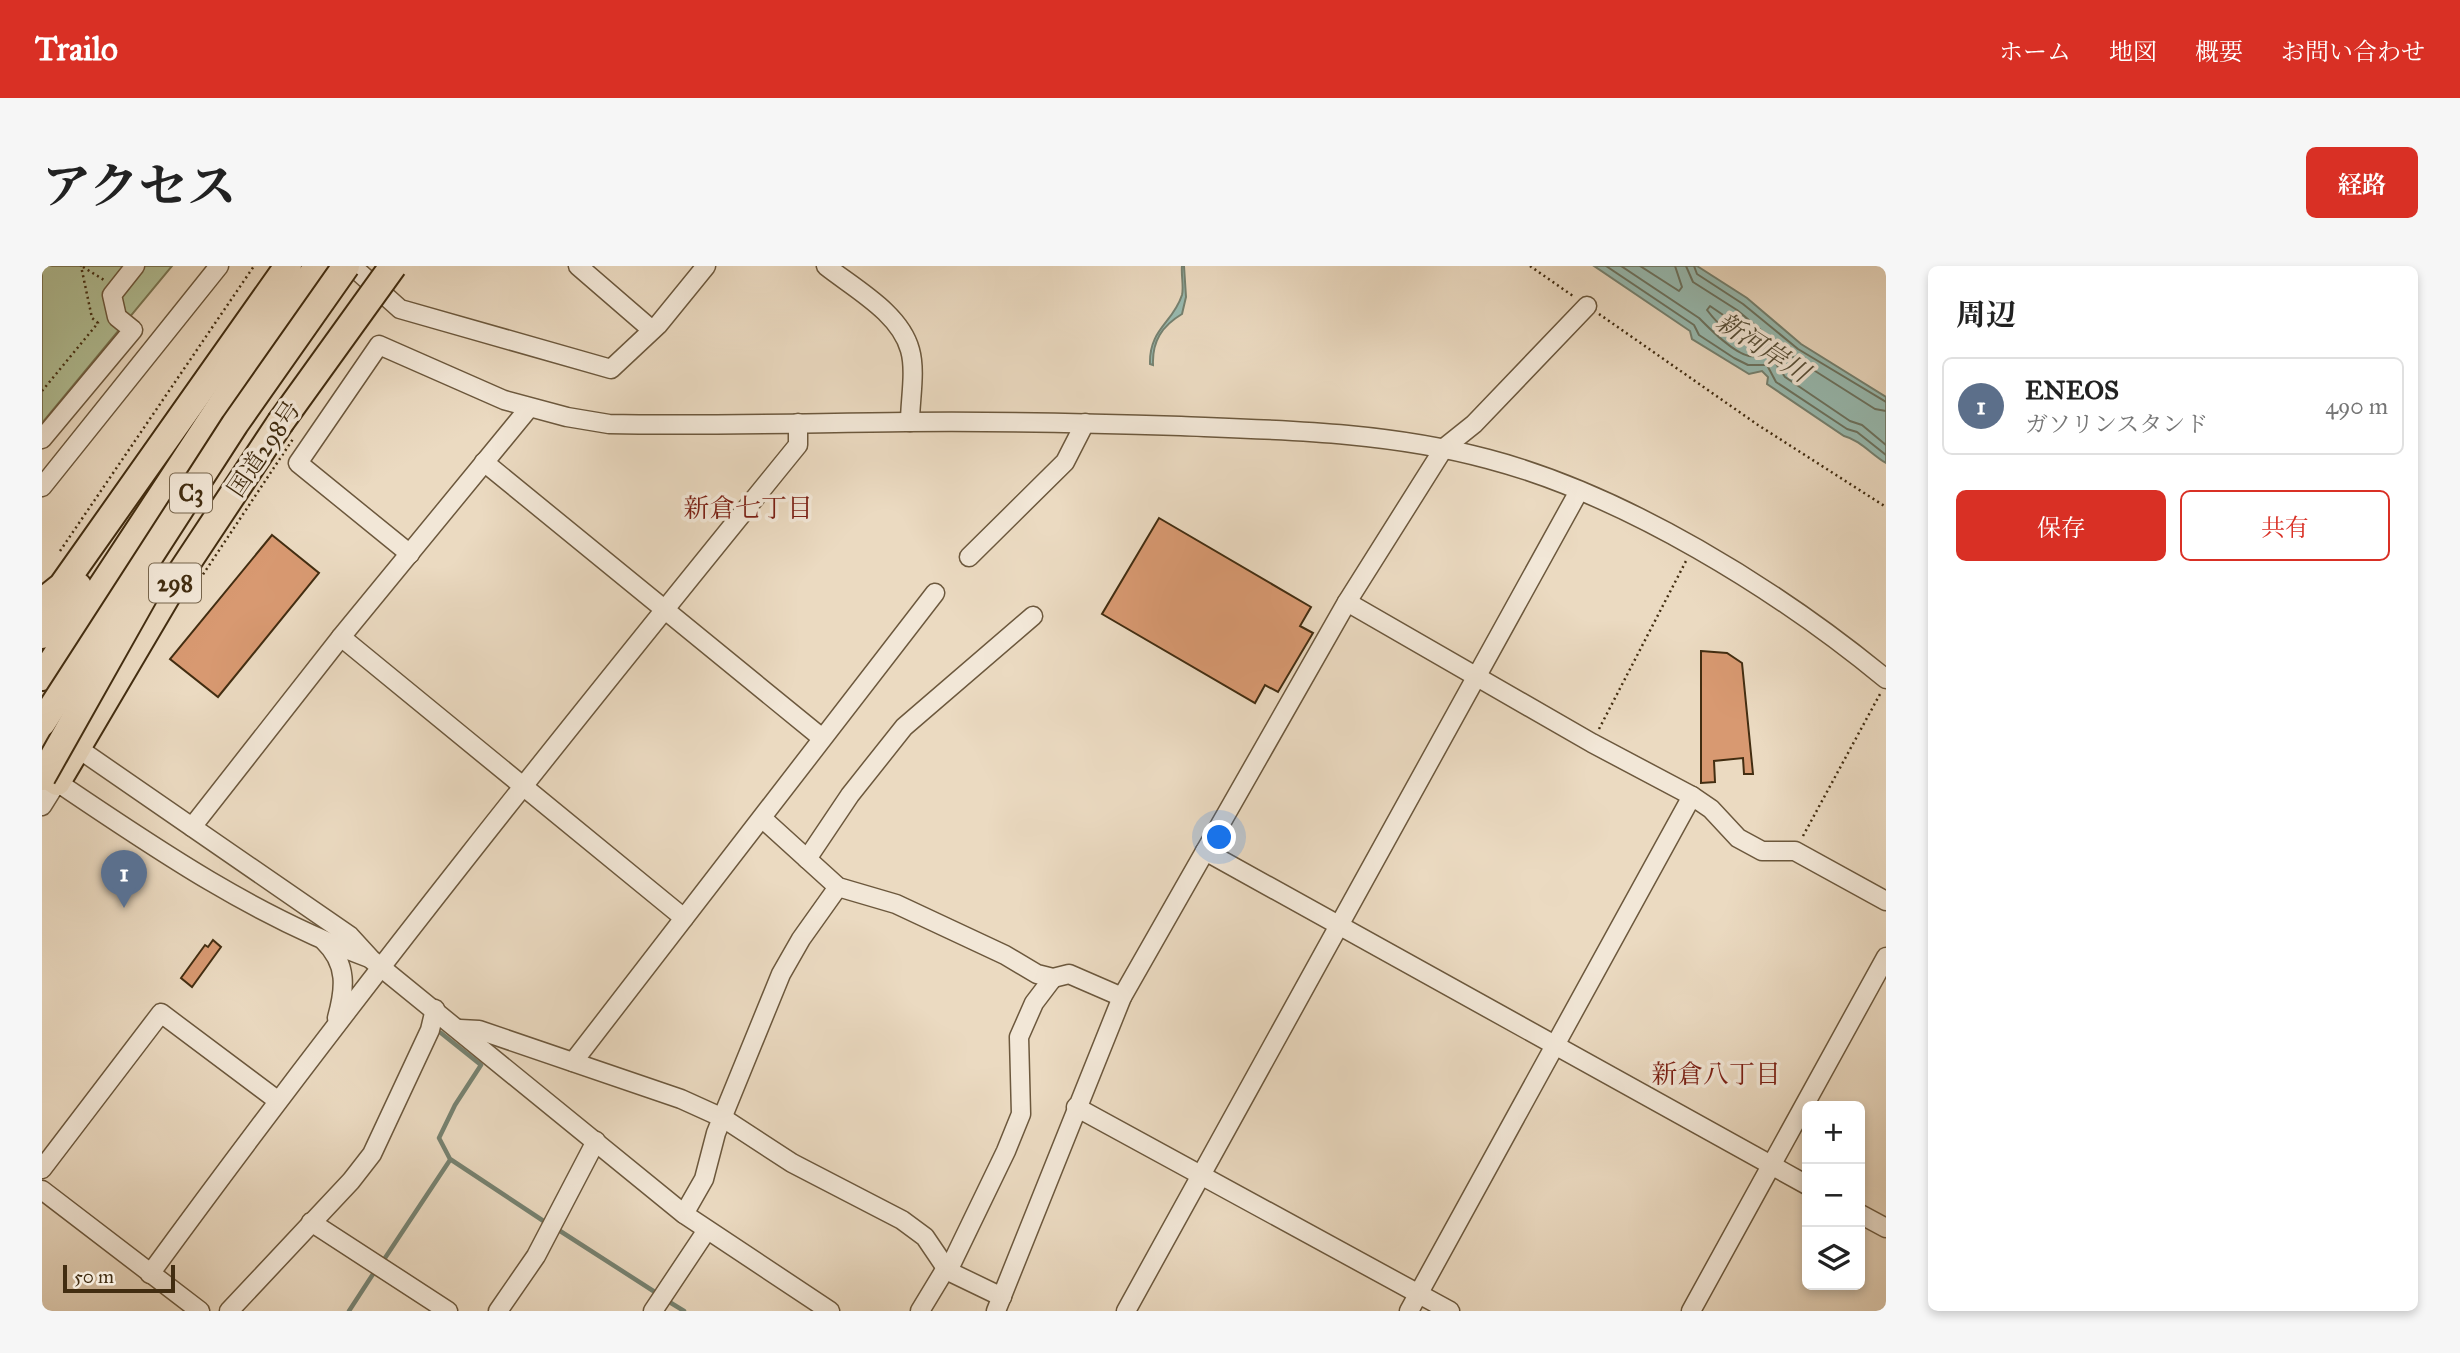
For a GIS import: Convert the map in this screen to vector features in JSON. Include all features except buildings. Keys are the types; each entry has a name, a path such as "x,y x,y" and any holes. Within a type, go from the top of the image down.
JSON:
{"highway":[{"path":"42,602 266,266"},
{"path":"42,602 70,574 288,266"},
{"name":"C3","path":"42,677 258,349 318,266"},
{"name":"C3","path":"42,725 235,424 346,266"},
{"path":"280,423 323,344 377,266"},
{"name":"国道298号","path":"47,777 76,747 178,577 280,423 393,266"},
{"path":"42,635 152,484 258,349"},
{"path":"47,777 235,424"},
{"path":"42,700 82,657 178,577"},
{"path":"42,725 76,747"}],"street":[{"path":"42,439 133,330 117,317 112,295 135,266"},
{"path":"42,486 219,266"},
{"path":"352,266 400,309 611,369 652,330 706,266"},
{"path":"578,266 652,330"},
{"path":"826,266 894,321 903,334 911,353 910,422"},
{"path":"460,1029 479,1030 681,1099 723,1118 792,1163 902,1220 925,1237 947,1269 999,1304 1122,997 1347,602 1444,448 1474,424 1587,306"},
{"path":"410,554 298,463 379,345 504,400 529,408 610,424 1085,423 1288,430 1444,448 1492,460 1579,491 1693,549 1779,598 1835,637 1886,681"},
{"path":"192,827 341,637 529,408"},
{"path":"150,1274 337,1022 377,963 798,445 797,423"},
{"path":"969,557 1065,462 1085,423"},
{"path":"484,462 822,738"},
{"path":"1126,1311 1579,491"},
{"path":"573,1062 934,593"},
{"path":"1347,602 1592,743 1692,796 1711,809 1738,838 1762,851 1795,851 1886,901"},
{"path":"807,859 850,795 904,727 1033,616"},
{"path":"341,637 684,918"},
{"path":"76,747 350,936 377,963 684,1214 830,1311"},
{"path":"42,806 47,777 202,879 377,963"},
{"path":"1409,1311 1692,796"},
{"path":"762,818 838,887 896,904 1005,955 1037,974 1053,978 1069,974 1122,997"},
{"path":"1205,851 1802,1182"},
{"path":"684,1214 704,1179 723,1118 781,974 801,939 838,887"},
{"path":"317,935 329,946 342,968 344,989 337,1022"},
{"path":"1691,1311 1886,957"},
{"path":"920,1311 947,1269 1006,1151 1021,1114 1019,1037 1034,1003 1053,978"},
{"path":"229,1311 372,1154 430,1030 435,1009"},
{"path":"42,1169 161,1013 277,1100"},
{"path":"1076,1107 1450,1311"},
{"path":"498,1311 536,1256 596,1141"},
{"path":"42,1190 200,1311"},
{"path":"1865,1217 1886,1228"},
{"path":"311,1222 448,1311"},
{"path":"653,1311 707,1230"}],"path":[{"path":"57,554 254,266"},
{"path":"1530,266 1758,425 1886,507"},
{"path":"82,267 107,281"},
{"path":"42,390 97,323 92,318 82,267"},
{"path":"1592,743 1693,549"},
{"path":"1795,851 1886,681"}],"green space":[{"path":"42,266 172,266 42,423"}],"water":[{"path":"1182,266 1186,297 1182,314 1164,329 1156,341 1153,365 1150,364 1153,342 1182,295"},
{"name":"新河岸川","path":"1594,266 1697,266 1747,298 1801,344 1886,397 1886,463 1767,384 1768,377 1762,371 1749,374 1692,339 1690,331"}],"waterway":[{"path":"441,1033 481,1065 455,1105 439,1138 450,1159 545,1222"},
{"path":"385,1258 450,1160"},
{"path":"557,1229 658,1294"},
{"path":"349,1311 375,1271"},
{"path":"671,1303 684,1311"}],"place":[{"name":"ENEOS","path":"124,908"}],"district":[{"name":"新倉七丁目","path":"748,508"},
{"name":"新倉八丁目","path":"1716,1074"}]}
